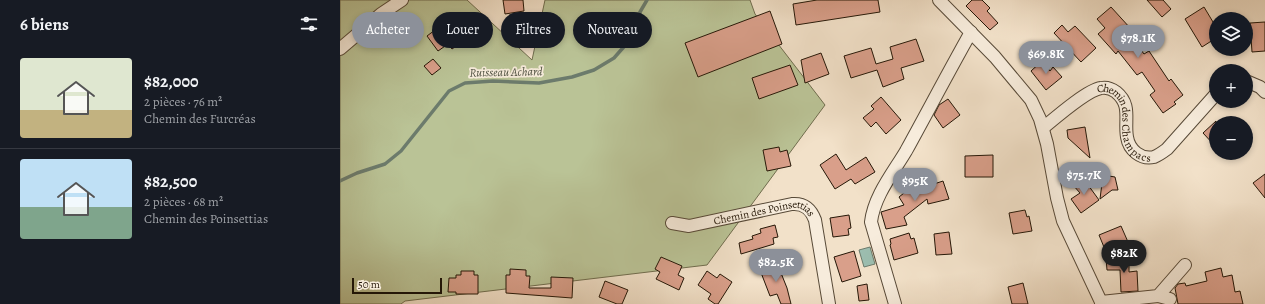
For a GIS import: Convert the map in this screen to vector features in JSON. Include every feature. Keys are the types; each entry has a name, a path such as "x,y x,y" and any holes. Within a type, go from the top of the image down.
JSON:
{"street":[{"path":"340,49 381,14 402,0"},
{"path":"939,0 995,56 1031,100 1043,128 1063,221 1102,303 1164,297 1185,265"},
{"path":"895,304 871,222 873,210 877,200 906,151 971,32"},
{"path":"1253,84 1260,87 1265,92"},
{"name":"Chemin des Champacs","path":"1043,128 1090,92 1102,88 1113,90 1122,97 1127,108 1127,138 1132,149 1141,156 1152,157 1167,149 1209,102"},
{"name":"Chemin des Poinsettias","path":"672,223 689,226 792,204 806,207 810,210 814,220 829,304"}],"shaded area":[{"path":"340,0 467,0 480,12 432,12 432,48 493,48 493,24 501,31 501,48 519,48 532,60 535,48 565,48 565,12 542,12 545,0 750,0 755,14 825,105 707,265 405,301 401,304 340,304"},
{"path":"870,247 875,264 864,267 859,250"}],"building":[{"path":"503,0 523,0 524,11 505,12"},
{"path":"817,0 878,0 880,12 796,25 793,4"},
{"path":"972,0 982,0 990,8 987,11 998,23 990,30 966,6"},
{"path":"1147,0 1163,0 1171,9 1162,17"},
{"path":"1111,7 1131,29 1128,32 1144,54 1149,51 1169,81 1171,79 1183,95 1174,102 1176,104 1163,113 1150,95 1155,91 1142,72 1137,75 1118,51 1116,54 1098,34 1105,28 1097,19"},
{"path":"1204,7 1209,15 1209,42 1202,47 1185,19"},
{"path":"770,11 782,44 698,77 685,43"},
{"path":"1265,22 1265,51 1253,52 1253,23"},
{"path":"1062,25 1068,32 1075,26 1096,48 1081,62 1054,33"},
{"path":"432,32 432,43 427,36"},
{"path":"916,39 924,61 901,68 904,79 883,87 877,70 851,78 844,56 871,48 876,64 893,59 890,47"},
{"path":"821,53 829,74 805,83 801,60"},
{"path":"433,59 441,68 432,75 424,66"},
{"path":"1042,61 1050,71 1053,67 1062,77 1046,90 1031,71"},
{"path":"790,65 798,85 759,99 752,78"},
{"path":"881,97 901,120 886,134 876,122 871,127 863,118 874,109 871,106"},
{"path":"948,99 960,115 943,128 934,115 939,105"},
{"path":"1085,127 1090,158 1068,138 1067,130"},
{"path":"1209,127 1209,139 1203,133"},
{"path":"779,147 780,152 787,150 791,166 767,171 763,150"},
{"path":"836,154 846,170 866,157 875,172 855,184 851,179 835,189 820,165"},
{"path":"993,155 993,177 965,177 965,156"},
{"path":"1265,174 1265,198 1253,183"},
{"path":"1103,175 1115,177 1118,190 1112,190 1100,199"},
{"path":"932,178 934,184 943,181 949,199 928,204 927,199 904,217 907,225 886,229 881,212 904,205 899,197 918,182"},
{"path":"1083,178 1099,200 1081,213 1071,199 1080,193 1073,185"},
{"path":"1025,210 1027,217 1029,216 1032,231 1013,234 1009,213"},
{"path":"849,215 851,228 848,229 849,235 833,237 830,218"},
{"path":"775,225 778,237 773,238 774,244 741,254 739,243 753,239 752,236 761,233 760,229"},
{"path":"1121,226 1128,242 1106,252 1099,235"},
{"path":"949,232 952,254 936,255 934,234"},
{"path":"909,233 911,239 914,238 918,253 894,260 890,239"},
{"path":"854,251 861,276 842,282 834,257"},
{"path":"661,257 682,266 678,275 684,278 679,290 656,279 660,272 655,269"},
{"path":"1106,258 1129,258 1129,272 1137,271 1138,291 1121,292 1120,270 1107,270"},
{"path":"777,263 787,288 791,304 781,304 777,294 770,296 760,270"},
{"path":"1221,268 1223,277 1232,275 1235,292 1240,291 1243,304 1178,304 1175,288 1178,284 1185,283 1186,286 1207,281 1205,272"},
{"path":"510,269 526,270 526,276 530,276 529,288 551,288 551,277 573,278 572,298 506,293 506,275 510,275"},
{"path":"461,271 474,271 474,275 478,275 478,294 456,294 456,292 448,292 449,278 456,278 456,275 461,275"},
{"path":"707,271 717,278 720,274 732,282 718,304 715,304 708,299 711,294 698,285"},
{"path":"605,281 628,290 622,304 617,304 599,297"},
{"path":"1023,283 1028,304 1012,304 1008,287"},
{"path":"867,284 869,300 859,301 857,286"}],"waterway":[{"name":"Ruisseau Achard","path":"340,181 357,173 385,164 401,151 449,91 465,83 493,81 539,83 572,77 594,70 614,58 629,41 639,24 640,12 647,0"}]}
